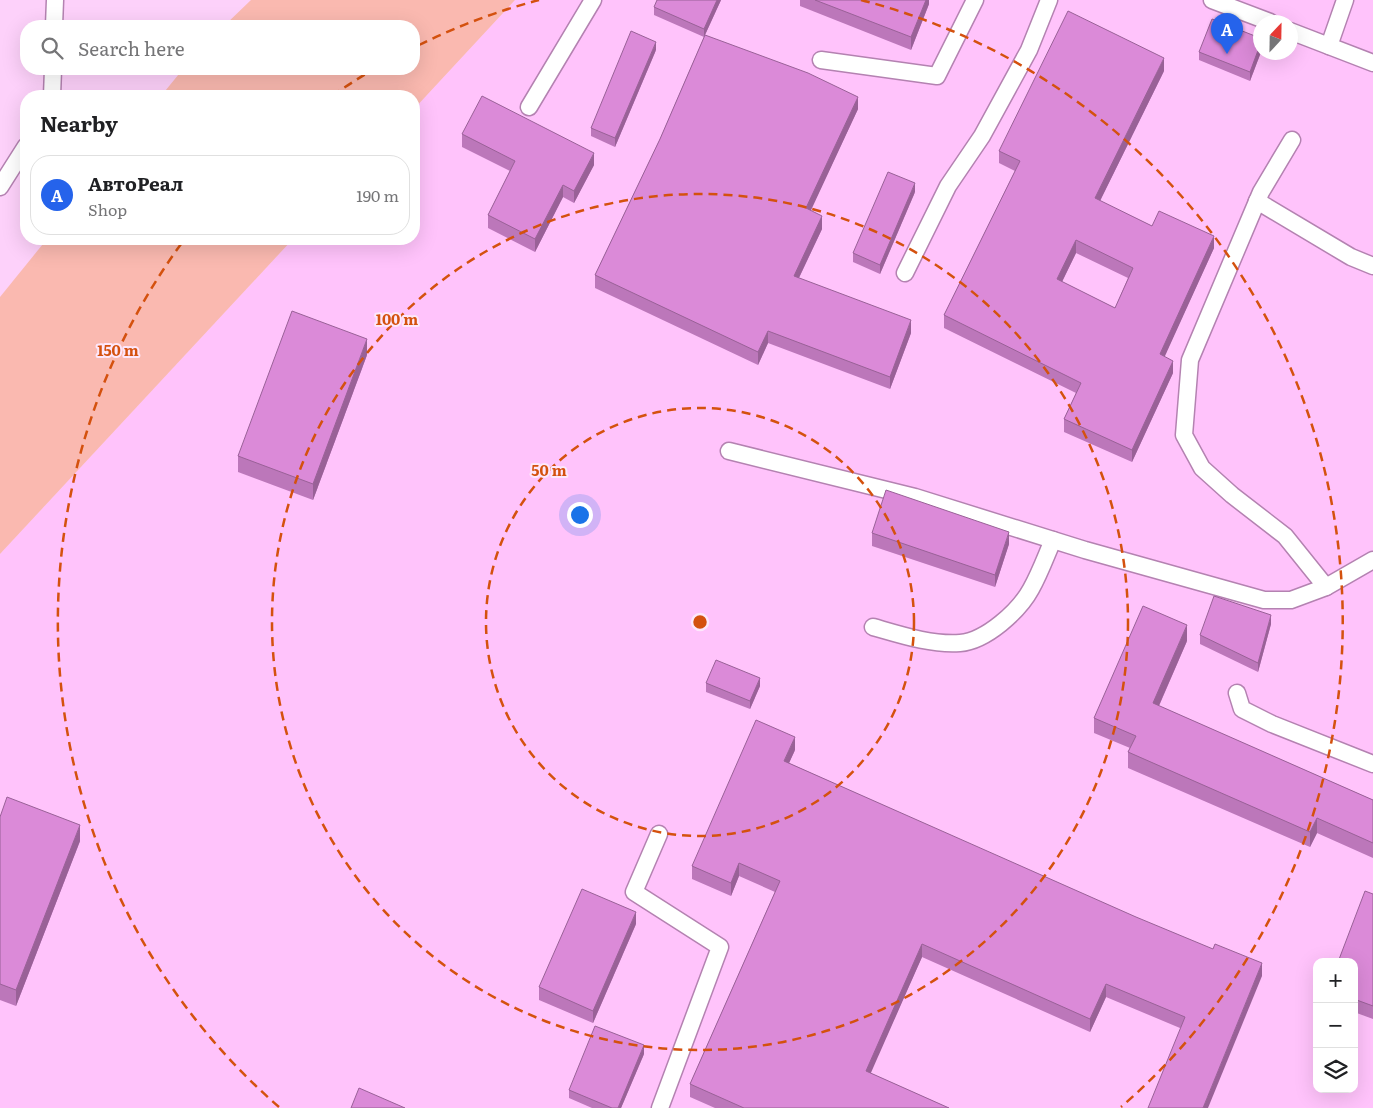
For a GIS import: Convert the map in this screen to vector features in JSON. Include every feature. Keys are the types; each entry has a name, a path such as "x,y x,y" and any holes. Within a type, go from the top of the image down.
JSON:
{"lane":[{"path":"54,20 55,0"},
{"path":"529,107 594,0"},
{"path":"821,60 938,76 975,0"},
{"path":"905,274 948,186 982,136 1029,50 1049,0"},
{"path":"1212,0 1253,16"},
{"path":"1329,46 1346,0"},
{"path":"1298,34 1373,63"},
{"path":"52,90 53,75"},
{"path":"1292,140 1257,201 1190,360 1184,435 1202,468 1232,495 1286,536 1326,587"},
{"path":"0,187 20,155"},
{"path":"1257,201 1343,253 1373,266"},
{"path":"729,451 915,497 1054,540 1264,600 1291,600 1326,587 1373,560"},
{"path":"873,628 917,639 961,643 984,636 1003,622 1030,590 1054,540"},
{"path":"1237,692 1242,709 1272,724 1373,764"},
{"path":"659,834 634,892 720,947 660,1108"}],"shaded area":[{"path":"251,0 515,0 420,103 420,90 166,90 178,75 420,75 420,20 230,20"},
{"path":"515,0 1373,0 1373,1108 0,1108 0,554 287,245 420,245 420,103"},
{"path":"42,245 287,245 0,554 0,297"}],"building":[{"path":"657,0 717,0 704,29 654,7"},
{"path":"815,0 926,0 911,37"},
{"path":"1068,11 1164,58 1095,198 1152,226 1159,211 1214,236 1160,354 1173,361 1132,450 1064,419 1081,383 944,315 1020,161 999,151","holes":["1076,240 1133,268 1115,308 1057,279"]},
{"path":"1212,19 1253,35 1254,60 1250,72 1199,52"},
{"path":"631,31 656,42 615,138 591,128"},
{"path":"705,35 808,73 858,97 806,208 822,216 794,276 911,320 890,377 768,331 758,352 595,275 660,139"},
{"path":"482,96 594,153 574,191 563,185 535,239 488,215 515,161 462,134"},
{"path":"888,172 915,183 880,265 853,253"},
{"path":"292,311 367,339 313,484 238,456"},
{"path":"886,490 1009,532 995,575 872,533"},
{"path":"1214,596 1271,615 1258,663 1200,635"},
{"path":"1143,606 1187,625 1153,703 1373,800 1373,843 1317,818 1310,832 1128,752 1136,736 1094,718"},
{"path":"716,660 760,678 750,701 706,683"},
{"path":"756,720 795,737 784,761 1136,917 1213,949 1215,944 1262,963 1203,1108 1148,1108 1185,1017 1106,984 1090,1019 922,944 866,1071 949,1108 744,1108 690,1084 780,881 739,863 731,883 692,866"},
{"path":"7,797 80,825 16,990 0,984 0,817"},
{"path":"582,889 636,912 593,1011 539,987"},
{"path":"1365,891 1373,894 1373,1006 1358,1000 1358,958 1340,958"},
{"path":"595,1026 644,1045 618,1108 612,1108 569,1090"},
{"path":"359,1088 405,1108 351,1108"}],"place":[{"name":"АвтоРеал","path":"1227,54"}]}
